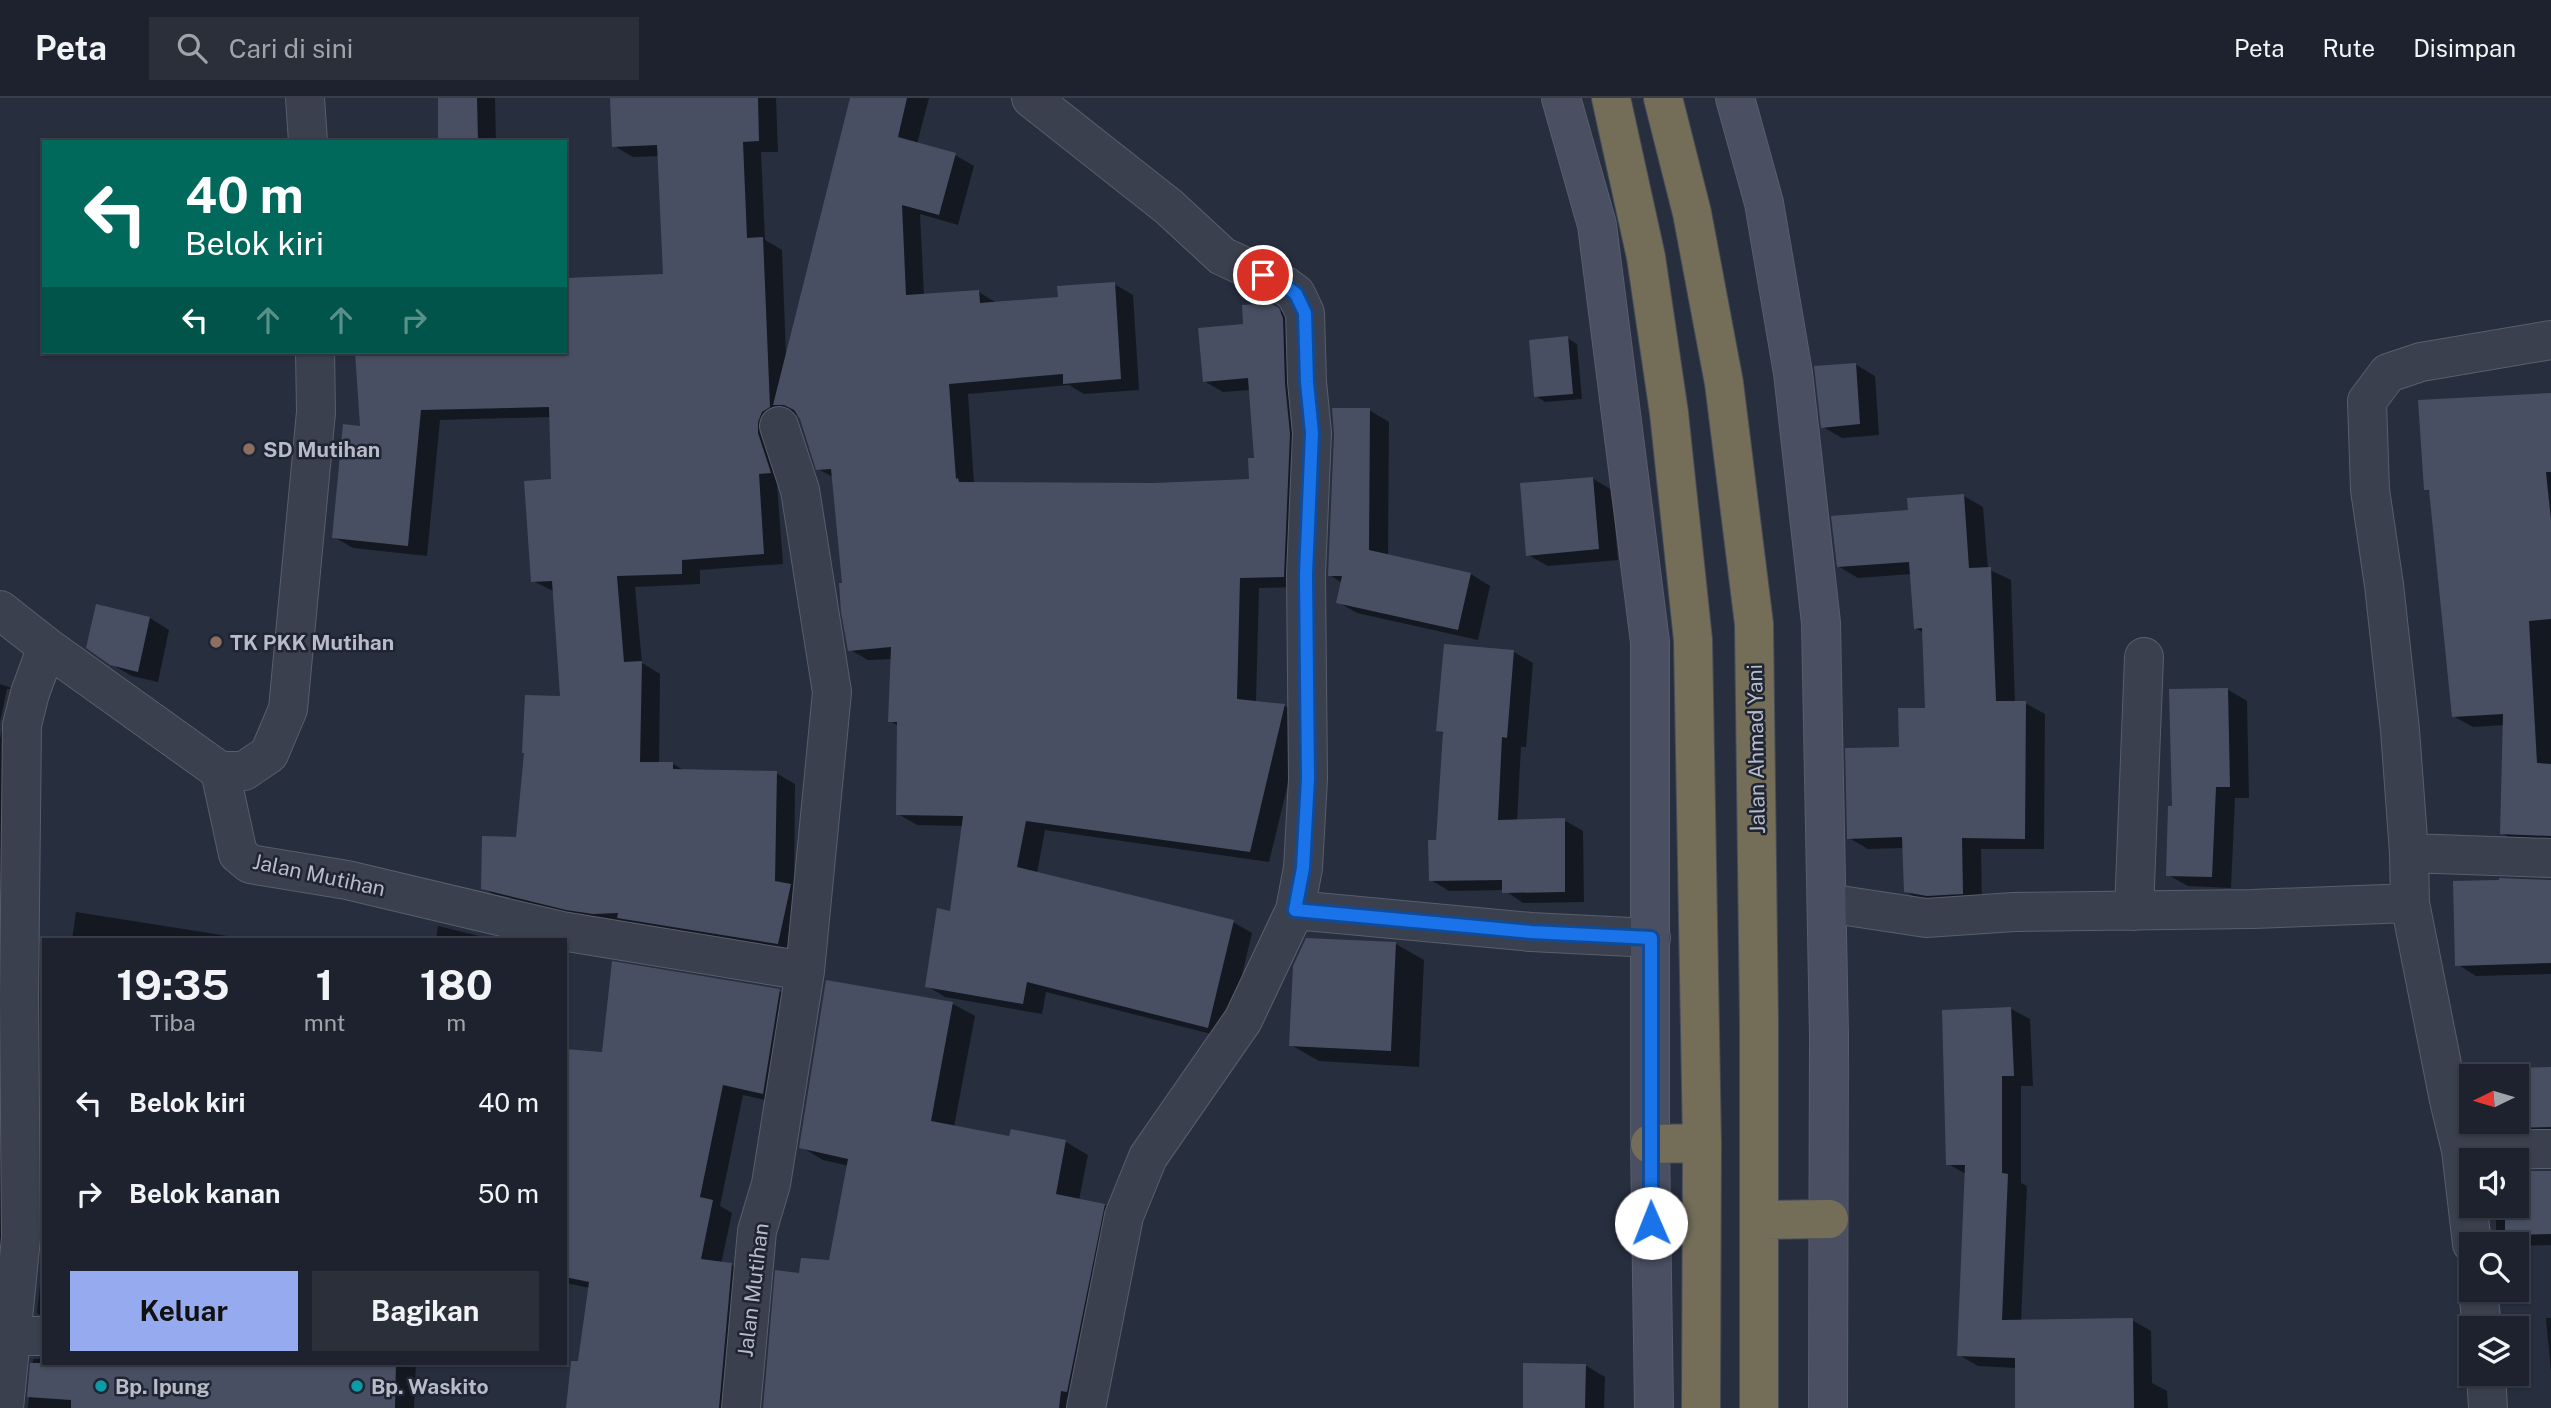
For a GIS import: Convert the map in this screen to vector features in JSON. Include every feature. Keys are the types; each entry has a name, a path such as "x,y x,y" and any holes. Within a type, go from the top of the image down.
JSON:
{"highway":[{"path":"1611,98 1646,257 1669,413 1693,640 1702,1143 1701,1408"},
{"name":"Jalan Ahmad Yani","path":"1663,98 1692,213 1724,383 1754,624 1760,1220 1759,1408"},
{"path":"1650,1144 1702,1143"},
{"path":"1760,1220 1829,1219"}],"street":[{"path":"305,98 308,140"},
{"path":"1031,98 1169,207 1222,256 1284,285 1296,294 1305,313 1312,433 1306,574 1308,779 1303,868 1295,910 1243,1020 1148,1157 1124,1216 1086,1408"},
{"path":"1561,98 1597,225 1650,642 1650,1144 1654,1408"},
{"path":"1735,98 1764,203 1794,387 1821,623 1827,903 1828,1408"},
{"path":"2461,1148 2410,904 2409,853 2395,690 2384,585 2370,490 2367,401 2389,373 2421,362 2551,340"},
{"path":"0,610 47,647 220,771 244,771 269,754 289,709 316,412 315,354"},
{"path":"779,426 800,490 832,692 805,971"},
{"path":"4,1408 27,1336 10,998 22,725 30,693 47,647"},
{"path":"2134,911 2144,657"},
{"name":"Jalan Mutihan","path":"220,771 238,854 250,864 347,880 562,932 805,971 771,1184 757,1231 741,1408"},
{"path":"2409,853 2551,858"},
{"path":"1827,903 1926,918 2014,912 2410,904"},
{"path":"1295,910 1531,932 1651,938"},
{"path":"2529,1149 2551,1149"},
{"path":"2487,1386 2488,1408"}],"building":[{"path":"438,98 477,98 478,140 438,140"},
{"path":"610,98 758,98 759,141 743,142 747,238 763,237 770,407 762,412 758,433 771,473 759,474 764,554 682,560 682,574 617,576 624,662 642,661 640,762 673,762 673,769 777,771 775,881 791,884 778,944 617,918 618,913 593,914 566,910 481,889 482,836 516,837 524,753 525,695 560,696 552,581 531,582 524,481 551,479 549,407 421,410 408,546 332,538 343,424 360,426 355,354 567,354 567,278 663,274 657,145 612,147"},
{"path":"850,98 907,98 898,137 956,153 939,215 902,205 906,295 979,290 980,303 1058,297 1057,286 1115,282 1121,379 1063,384 1063,374 949,384 956,479 958,478 959,482 1154,483 1249,479 1248,458 1254,458 1248,378 1203,382 1198,328 1243,324 1242,305 1270,303 1279,308 1283,318 1290,434 1284,577 1240,578 1237,699 1285,704 1250,852 1026,821 1017,867 1234,920 1208,1028 1027,982 1023,1004 925,987 937,908 950,911 963,816 896,815 897,722 888,722 891,647 848,651 841,612 839,583 842,583 831,469 816,470 800,419 794,410 784,405 773,405"},
{"path":"1568,336 1573,394 1534,397 1529,340"},
{"path":"1856,363 1860,424 1821,428 1814,366"},
{"path":"2551,393 2551,472 2546,472 2551,520 2551,619 2529,621 2537,763 2551,764 2551,836 2500,834 2503,714 2452,717 2429,490 2424,490 2418,400"},
{"path":"1332,408 1370,408 1369,550 1471,573 1458,630 1336,603 1342,576 1328,576 1334,434"},
{"path":"1593,477 1599,549 1526,556 1520,483"},
{"path":"1964,494 1969,568 1991,567 1996,701 2026,701 2025,839 1962,838 1963,894 1927,896 1904,892 1902,837 1847,839 1845,748 1899,747 1898,708 1925,708 1922,628 1914,629 1909,562 1837,567 1831,516 1908,510 1907,498"},
{"path":"96,604 150,617 138,672 110,665 86,648"},
{"path":"1444,644 1514,650 1507,738 1502,737 1498,820 1565,818 1565,892 1502,893 1502,880 1429,881 1428,840 1436,840 1443,732 1436,731"},
{"path":"2228,688 2230,787 2216,787 2212,877 2166,876 2168,806 2172,806 2169,689"},
{"path":"2499,878 2551,880 2551,963 2455,966 2453,881"},
{"path":"1306,938 1396,942 1391,1051 1289,1046 1293,966"},
{"path":"612,961 780,989 763,1094 723,1085 700,1197 713,1200 701,1259 732,1263 719,1408 566,1408 571,1361 578,1361 589,1282 567,1277 567,1049 602,1052"},
{"path":"826,980 953,1002 931,1121 1009,1136 1011,1129 1066,1140 1056,1194 1105,1204 1067,1392 1061,1391 1059,1408 763,1408 775,1270 799,1273 801,1258 829,1260 848,1159 799,1148"},
{"path":"2011,1007 2014,1076 2002,1076 2002,1173 2008,1174 2002,1320 2133,1318 2134,1408 2015,1408 2015,1358 1957,1356 1965,1165 1946,1165 1942,1010"},
{"path":"2529,1067 2551,1067 2551,1127 2529,1127"},
{"path":"2529,1171 2551,1171 2551,1234 2505,1232 2505,1218 2529,1218"},
{"path":"30,1363 396,1365 395,1408 71,1408 71,1400 27,1397"},
{"path":"1523,1363 1586,1364 1585,1408 1523,1408"}],"place":[{"name":"SD Mutihan","path":"249,449"},
{"name":"TK PKK Mutihan","path":"216,642"},
{"name":"Bp. Ipung","path":"101,1386"},
{"name":"Bp. Waskito","path":"357,1386"}],"route":[{"path":"1263,275 1296,294 1305,313 1312,433 1306,574 1308,779 1303,868 1295,910 1531,932 1651,938 1651,1223"}]}
